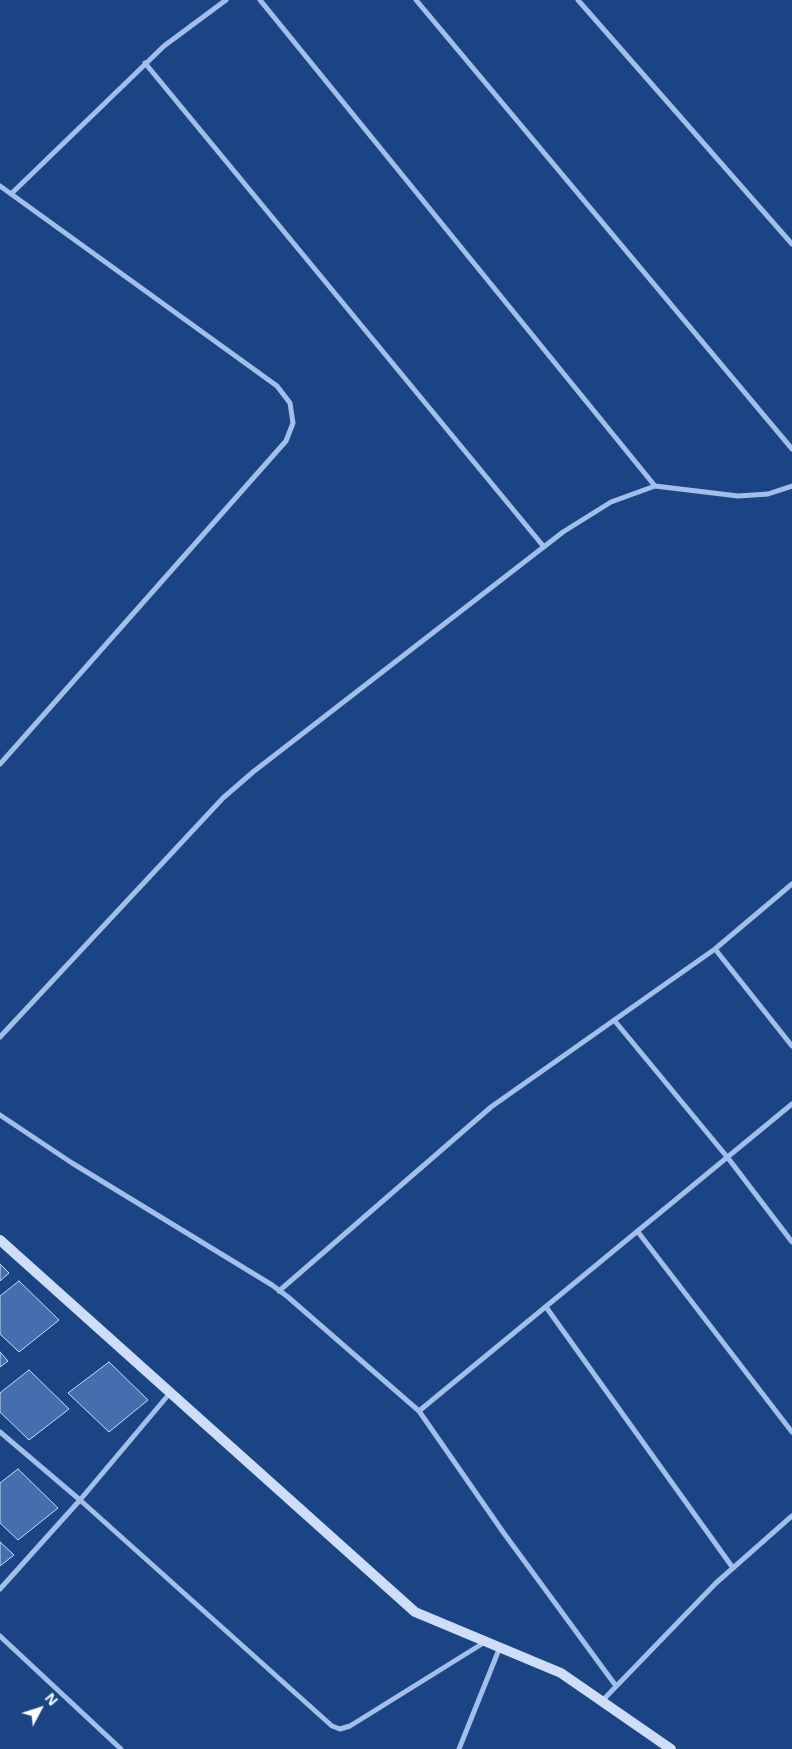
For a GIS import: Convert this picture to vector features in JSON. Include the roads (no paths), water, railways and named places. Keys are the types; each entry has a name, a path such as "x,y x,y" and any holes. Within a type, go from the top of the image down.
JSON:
{"street":[{"path":"11,194 164,46 226,0"},
{"path":"260,0 656,486"},
{"path":"416,0 792,448"},
{"path":"578,0 792,244"},
{"path":"146,64 544,547"},
{"path":"0,186 277,386 290,403 293,423 286,441 0,764"},
{"path":"0,1037 223,798 253,772 563,532 611,502 656,486 738,496 768,494 792,486"},
{"path":"279,1291 491,1107 715,949 792,884"},
{"path":"715,949 792,1046"},
{"path":"614,1020 728,1158 792,1242"},
{"path":"419,1411 792,1104"},
{"path":"0,1115 72,1163 279,1291 419,1411 503,1532 616,1686"},
{"path":"638,1232 792,1432"},
{"path":"0,1240 415,1612 561,1673 671,1749"},
{"path":"546,1307 733,1568"},
{"path":"0,1589 80,1500 170,1393"},
{"path":"0,1432 80,1500 332,1726 340,1729 350,1726 485,1641"},
{"path":"601,1701 709,1590 792,1516"},
{"path":"0,1636 121,1749"},
{"path":"460,1749 500,1647"}]}
